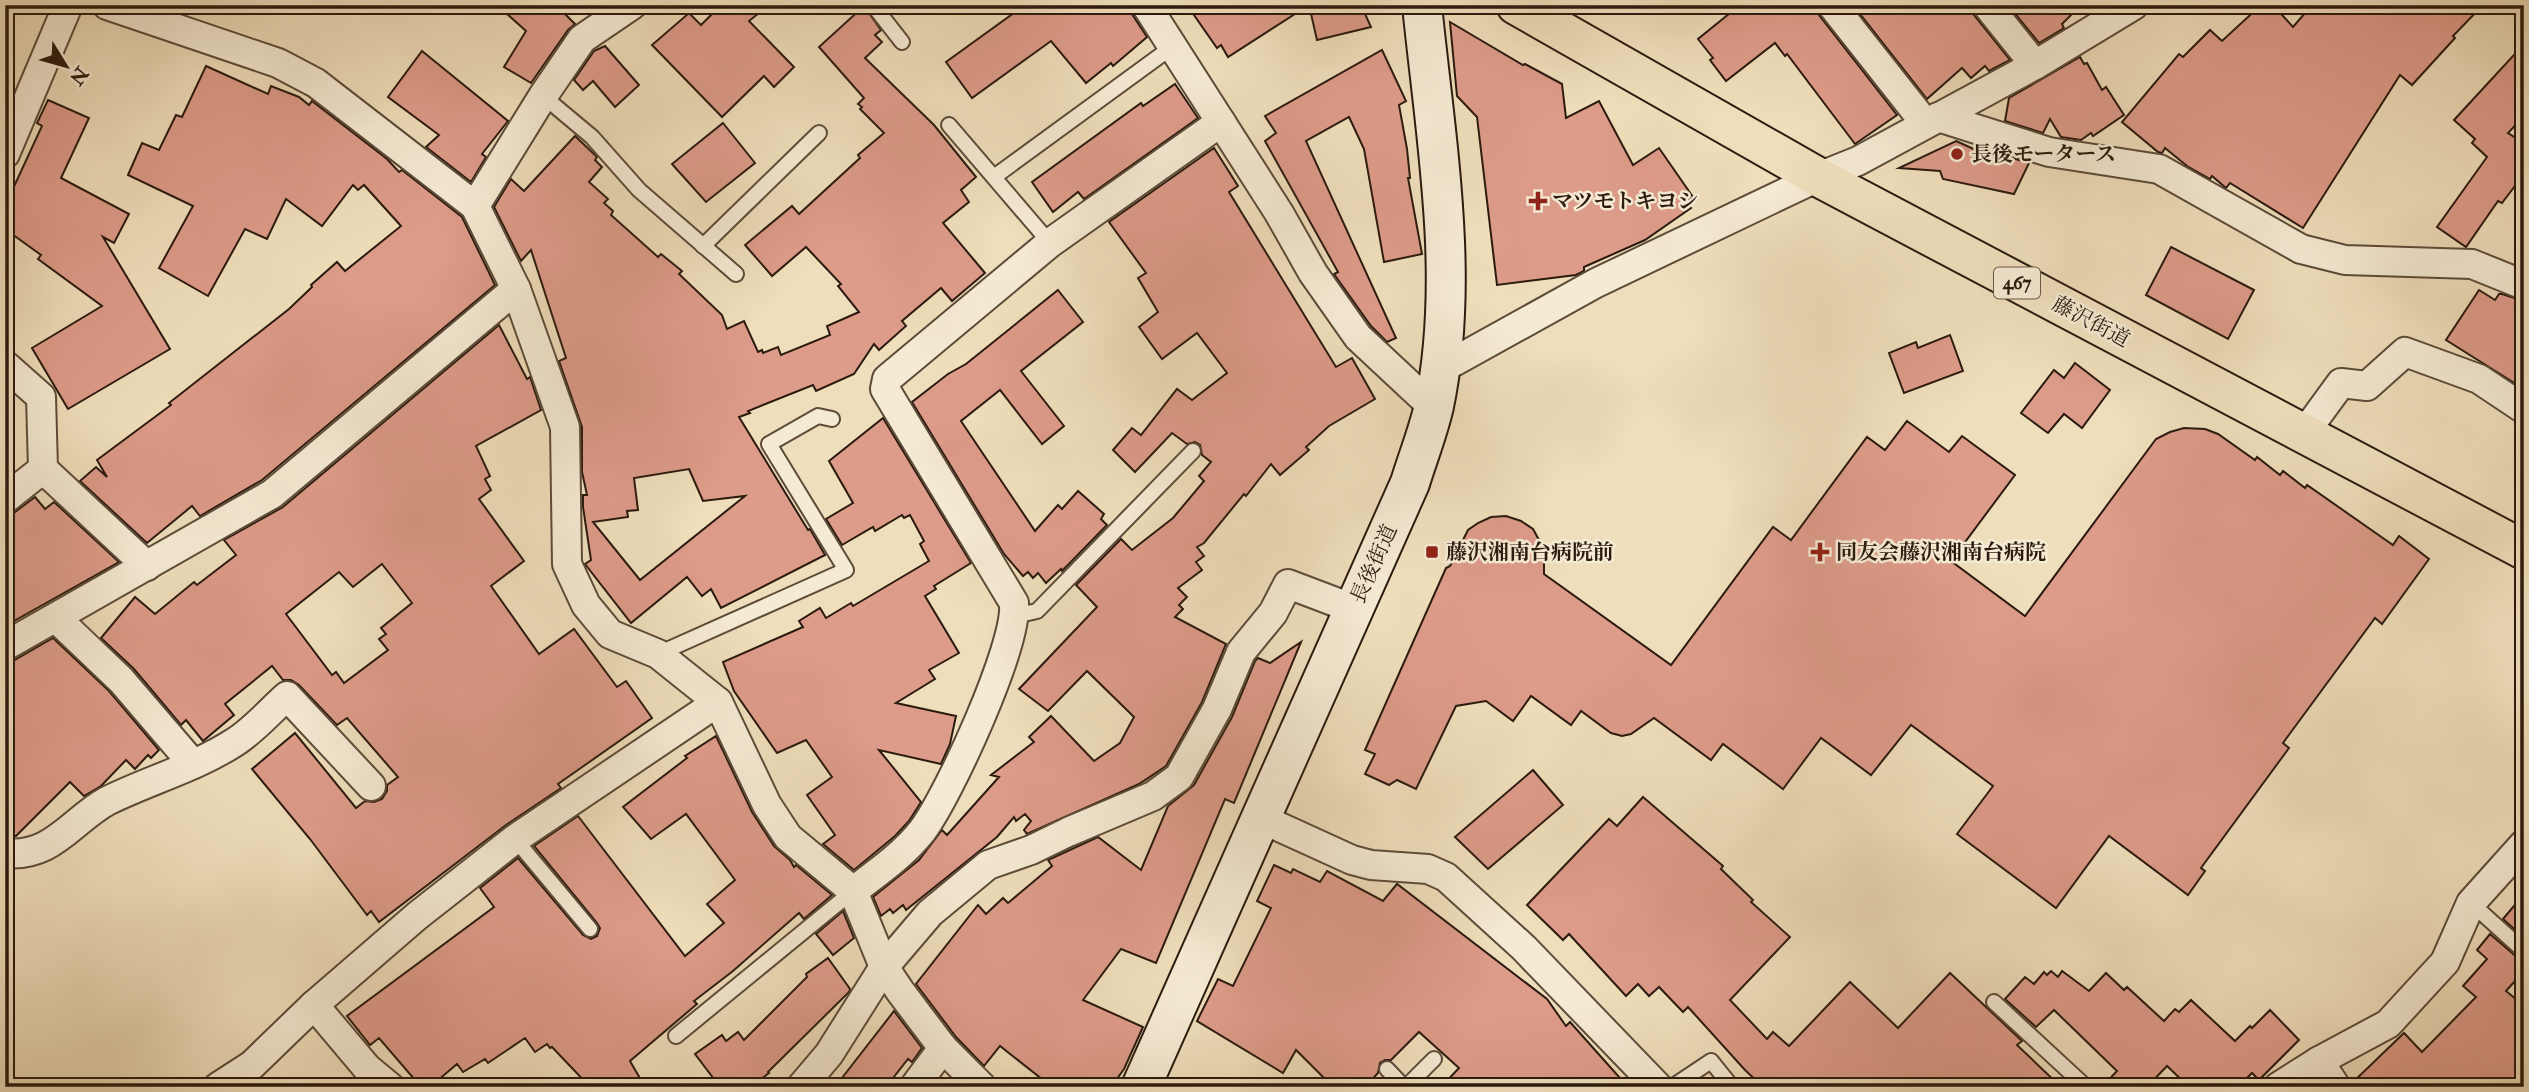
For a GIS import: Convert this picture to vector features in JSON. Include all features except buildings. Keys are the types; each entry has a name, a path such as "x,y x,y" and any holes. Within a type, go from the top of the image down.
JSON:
{"highway":[{"name":"藤沢街道","path":"1516,5 1818,177 2524,550"}],"street":[{"path":"5,154 68,5"},
{"path":"107,5 278,63 316,83 475,206 516,289 565,427 567,564 586,605 610,634 659,654 718,702 767,804 788,837 853,891 884,967 900,992 943,1048 982,1087"},
{"path":"475,206 582,39 632,5"},
{"path":"1146,5 1313,273 1359,337 1433,407"},
{"name":"長後街道","path":"1142,1087 1410,483 1433,407 1446,285 1440,187 1422,5"},
{"path":"1832,5 1931,120 2049,152 2159,169 2301,249 2345,260 2472,264 2524,285"},
{"path":"1987,5 2035,65"},
{"path":"1439,370 1596,283 1818,177 1858,161 2035,65 2134,5"},
{"path":"853,891 901,853 922,830 949,786 995,679 1015,616 1014,603 885,389 887,379 1050,243 1221,122"},
{"path":"5,646 272,494 516,289"},
{"path":"2302,435 2342,383 2367,386 2405,352 2479,379 2524,409"},
{"path":"5,366 41,397 43,470 147,566"},
{"path":"5,499 43,470"},
{"path":"801,1087 829,1054 884,967 930,912 988,865 1031,850 1153,796 1179,777 1217,709 1241,652 1273,613 1289,584 1354,609"},
{"path":"56,618 121,680 193,764"},
{"path":"5,853 22,855 46,846 106,802 236,742 287,696 371,786"},
{"path":"218,1087 251,1065 314,1005 416,916 515,839 718,702"},
{"path":"1260,818 1352,860 1371,865 1429,869 1446,877 1524,948 1658,1087"},
{"path":"2278,1087 2319,1061 2388,1024 2445,962 2471,903 2524,844"},
{"path":"314,1005 367,1068 390,1087"},
{"path":"914,1087 943,1048"},
{"path":"2319,1061 2336,1087"}],"lane":[{"path":"873,5 902,42"},
{"path":"994,177 1172,47"},
{"path":"543,96 592,137 639,190 736,274"},
{"path":"950,125 1050,243"},
{"path":"703,246 819,133"},
{"path":"659,654 846,570 769,444 818,416 832,419"},
{"path":"1015,616 1037,611 1193,452"},
{"path":"515,839 590,929"},
{"path":"676,1036 853,891"},
{"path":"2471,903 2524,951"},
{"path":"1994,1002 2086,1087"},
{"path":"1387,1069 1405,1087 1434,1059"},
{"path":"1672,1087 1711,1061 1732,1087"}],"place":[{"name":"長後モータース","path":"1957,154"},
{"name":"マツモトキヨシ","path":"1538,201"},
{"name":"藤沢湘南台病院前","path":"1432,552"},
{"name":"同友会藤沢湘南台病院","path":"1820,552"}]}
